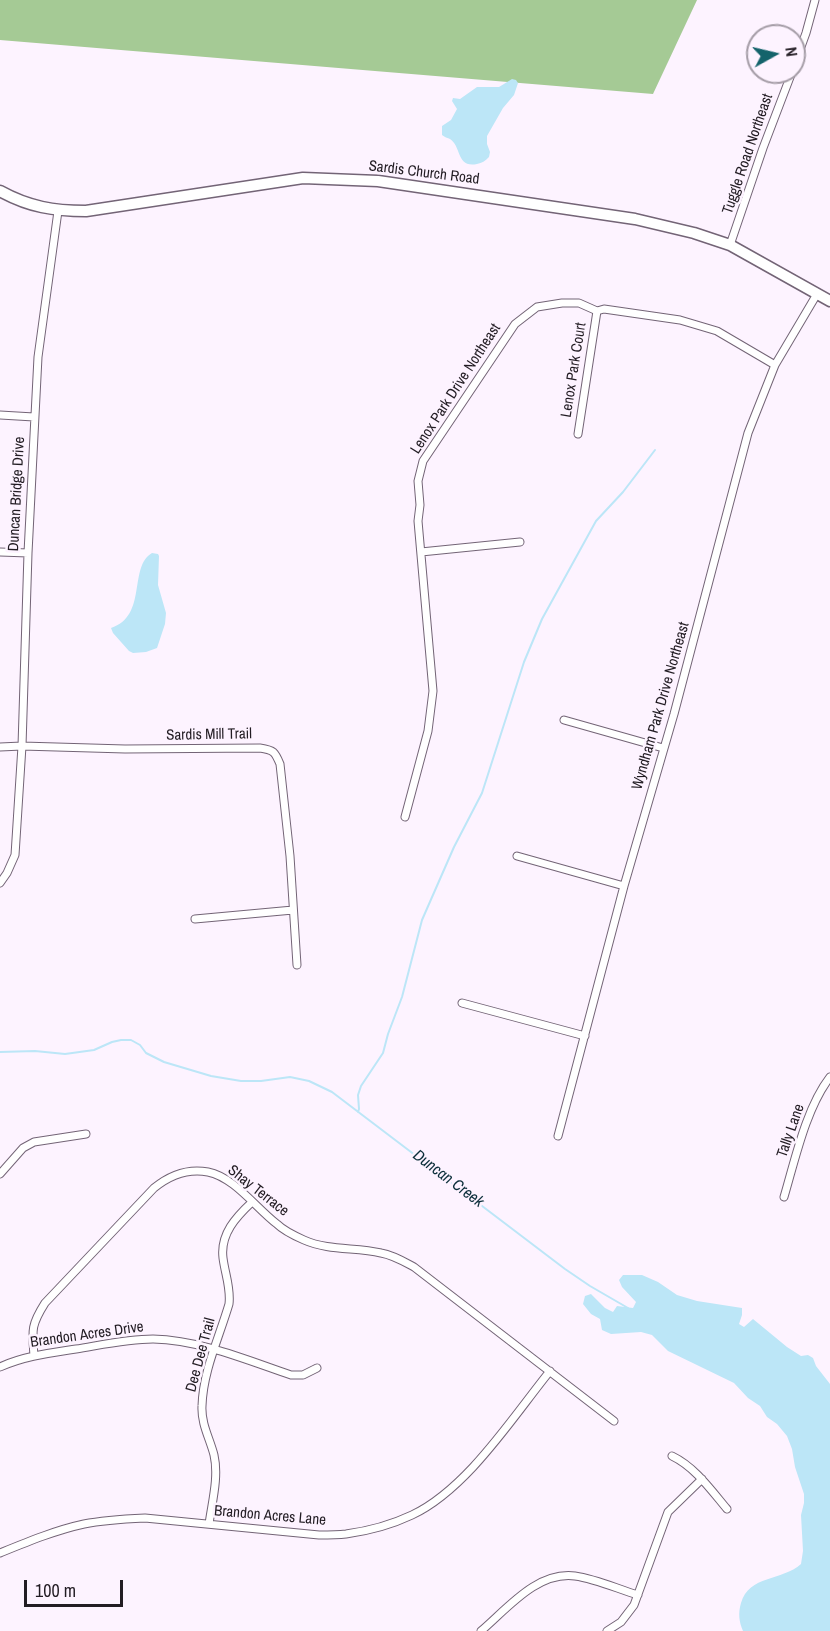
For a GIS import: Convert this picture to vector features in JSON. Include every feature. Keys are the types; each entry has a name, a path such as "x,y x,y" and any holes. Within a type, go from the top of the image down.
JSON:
{"street":[{"path":"806,33 815,0"},
{"name":"Tuggle Road Northeast","path":"730,245 787,84"},
{"name":"Sardis Church Road","path":"0,191 17,201 58,211 86,211 303,178 388,182 635,219 694,233 730,245 830,301"},
{"name":"Duncan Bridge Drive","path":"0,883 15,855 22,746 28,553 38,357 58,211"},
{"name":"Wyndham Park Drive Northeast","path":"558,1136 748,433 775,365 817,294"},
{"name":"Lenox Park Drive Northeast","path":"405,818 428,731 433,690 424,606 418,522 420,505 418,482 423,461 515,324 537,307 579,303 597,311 604,309 680,320 717,331 775,365"},
{"name":"Lenox Park Court","path":"578,434 597,311"},
{"path":"0,415 34,417"},
{"path":"421,552 520,542"},
{"path":"0,552 28,553"},
{"path":"564,720 663,748"},
{"name":"Sardis Mill Trail","path":"0,747 260,748 276,753 280,764 290,856 297,965"},
{"path":"517,856 624,886"},
{"path":"195,919 293,910"},
{"path":"462,1003 585,1036"},
{"name":"Tally Lane","path":"784,1197 806,1125 823,1086 830,1077"},
{"path":"0,1174 24,1148 34,1142 86,1134"},
{"name":"Shay Terrace","path":"34,1356 32,1331 35,1318 45,1303 154,1188 166,1178 195,1170 225,1179 278,1226 304,1240 321,1247 380,1253 398,1258 414,1267 614,1421"},
{"name":"Dee Dee Trail","path":"209,1524 216,1472 201,1410 203,1387 230,1293 223,1258 223,1244 235,1219 252,1202"},
{"name":"Brandon Acres Drive","path":"0,1367 34,1356 151,1339 174,1340 213,1350 291,1375 303,1375 317,1368"},
{"name":"Brandon Acres Lane","path":"0,1553 82,1524 116,1519 145,1518 319,1535 346,1534 380,1526 412,1515 456,1485 550,1371"},
{"path":"672,1456 682,1461 702,1479 728,1509"},
{"path":"607,1631 621,1622 634,1605 668,1512 702,1479"},
{"path":"481,1631 531,1587 547,1579 575,1576 638,1595"}],"green space":[{"path":"0,0 697,0 653,94 0,40"}],"water":[{"path":"512,79 518,83 514,95 503,108 487,136 489,157 479,164 466,163 462,160 454,143 442,135 442,126 451,120 457,109 452,101 453,98 460,99 477,87 499,87"},
{"path":"152,553 159,556 158,585 166,613 165,624 157,648 133,653 113,633 111,628 122,622 130,613 141,569 145,560"},
{"path":"623,1275 642,1275 658,1282 677,1295 697,1301 742,1308 739,1324 744,1327 753,1319 787,1347 801,1356 808,1355 813,1358 816,1366 830,1384 830,1631 743,1631 739,1614 741,1603 751,1587 801,1564 803,1551 801,1515 804,1494 792,1449 787,1436 777,1424 767,1417 760,1406 748,1398 734,1383 668,1351 652,1335 641,1332 611,1334 602,1330 600,1319 591,1314 583,1304 585,1296 591,1294 605,1308 613,1312 617,1306 633,1308 636,1302 622,1287 619,1280"}],"waterway":[{"path":"358,1112 358,1095 361,1086 383,1053 402,997 422,920 454,847 482,793 524,662 542,619 596,521 623,492 655,450"},
{"name":"Duncan Creek","path":"0,1052 35,1051 65,1054 94,1050 112,1042 131,1040 140,1045 146,1053 164,1062 211,1076 241,1081 290,1077 309,1081 332,1092 565,1269 628,1308"}]}
